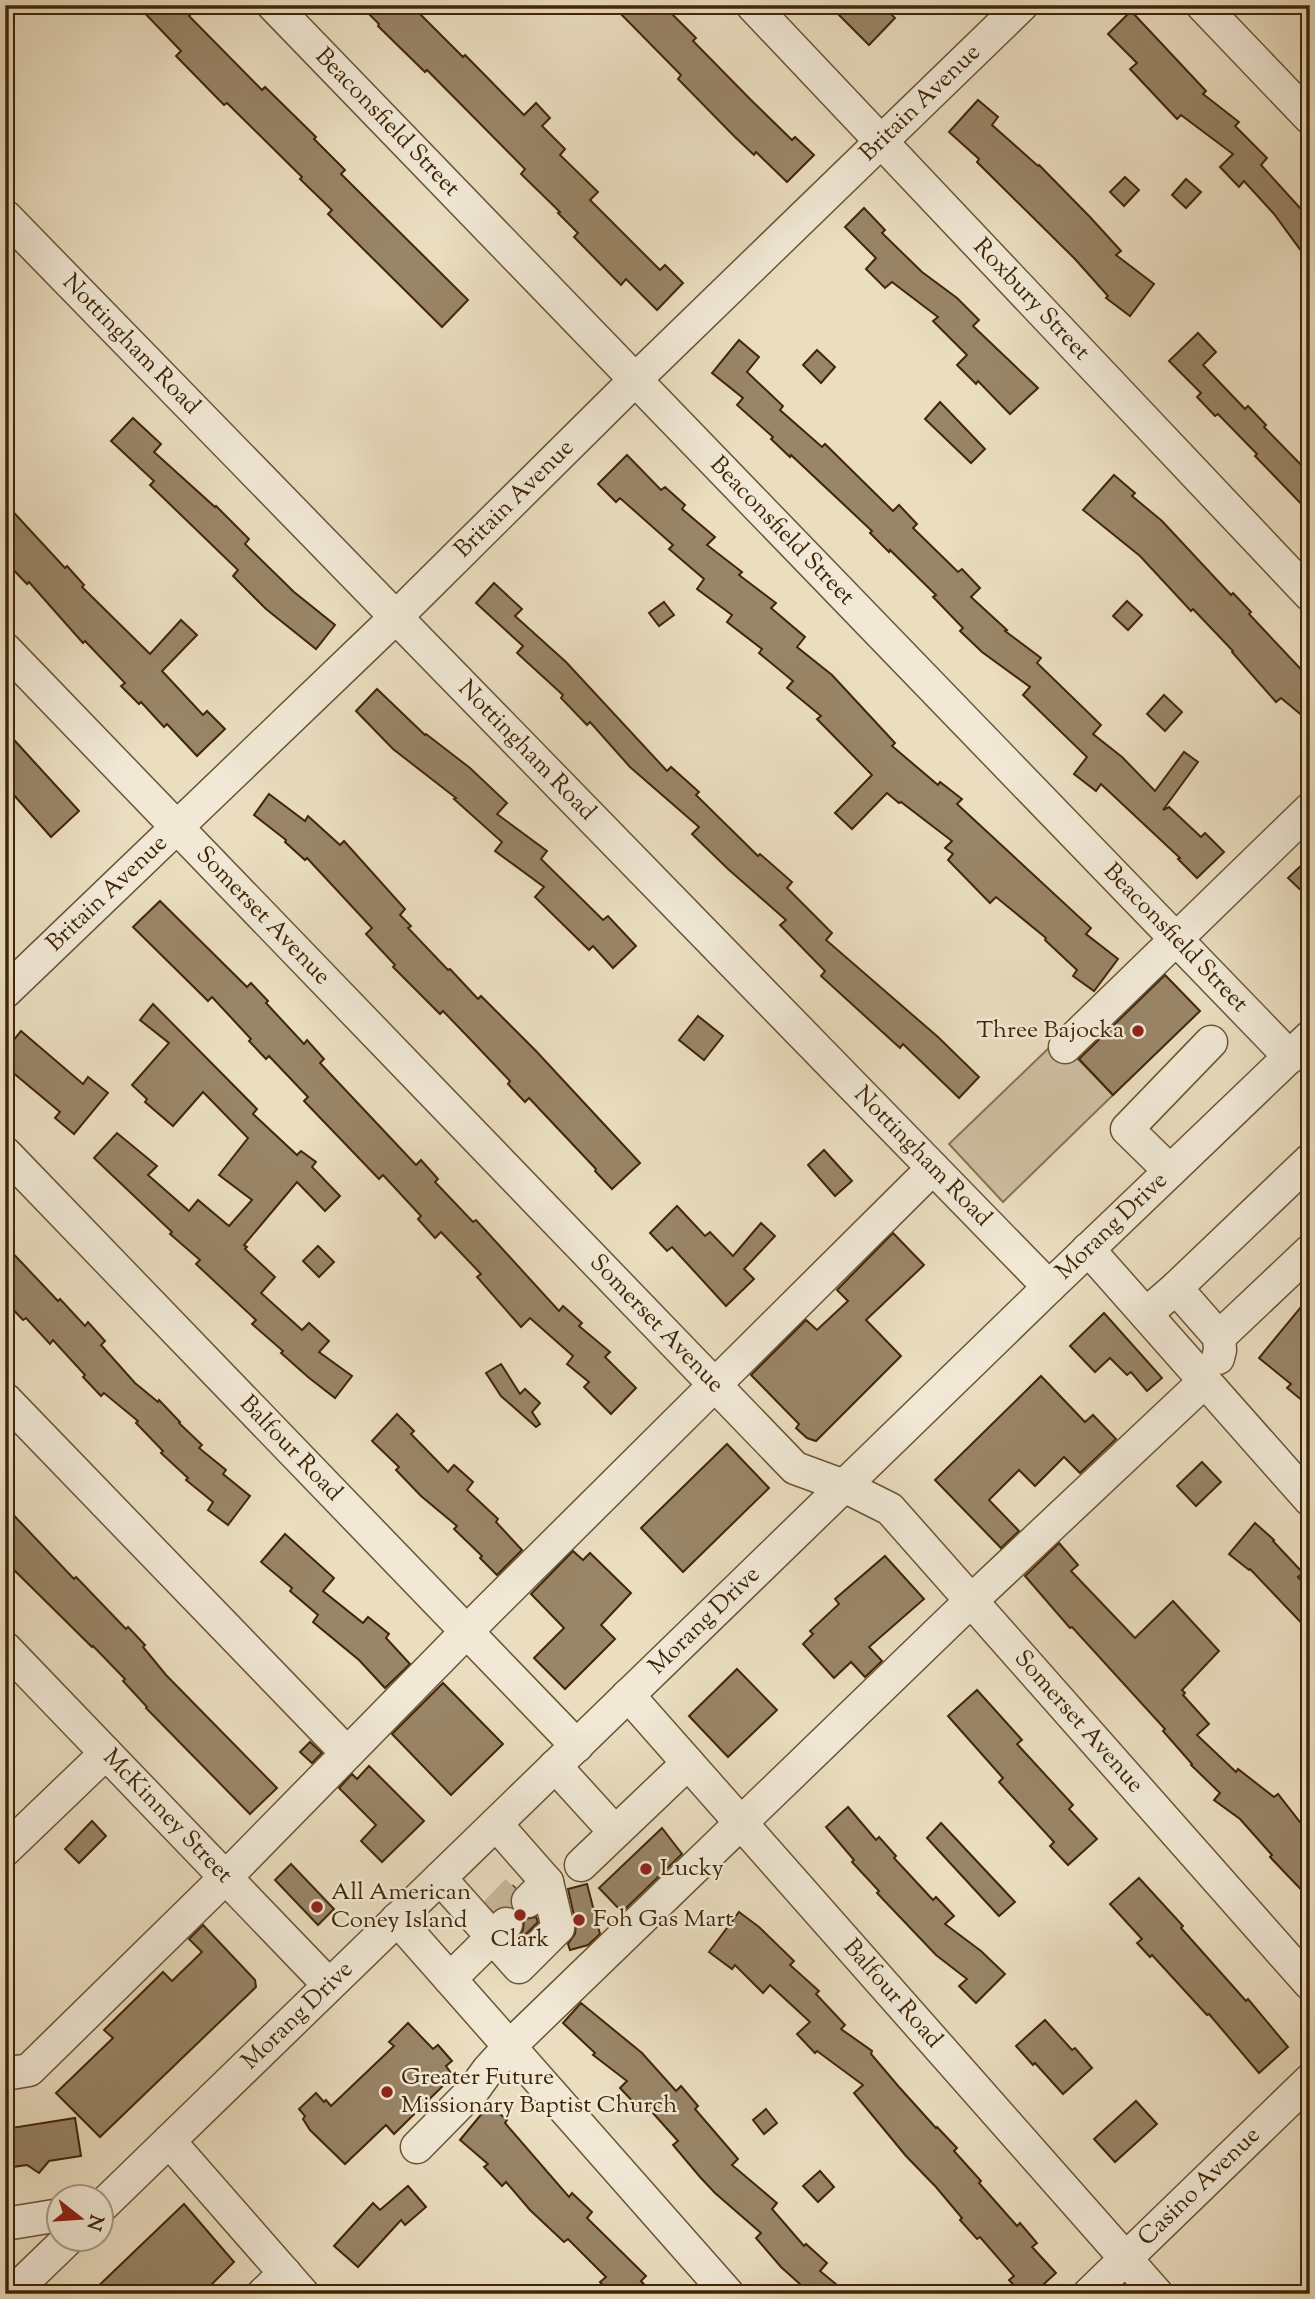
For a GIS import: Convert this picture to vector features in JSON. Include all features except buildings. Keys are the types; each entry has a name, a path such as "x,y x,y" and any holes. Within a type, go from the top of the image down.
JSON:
{"street":[{"name":"Beaconsfield Street","path":"273,5 1174,939 1300,1047"},
{"name":"Roxbury Street","path":"752,5 1310,594"},
{"name":"Britain Avenue","path":"5,992 396,617 636,379 1022,5"},
{"path":"1202,5 1310,118"},
{"name":"Nottingham Road","path":"5,216 1049,1287"},
{"name":"Somerset Avenue","path":"5,649 794,1468 844,1486 890,1509 1310,1984"},
{"path":"1065,1047 1310,809"},
{"path":"1170,1171 1127,1129 1211,1042"},
{"name":"Morang Drive","path":"116,2192 1088,1249 1300,1047"},
{"name":"Balfour Road","path":"5,1153 466,1632 566,1756 615,1832"},
{"path":"1146,1314 1310,1160"},
{"path":"5,2074 29,2070 226,1877 466,1632 933,1168"},
{"path":"1088,1249 1310,1500"},
{"path":"1219,1337 1310,1251"},
{"path":"417,2147 475,2088 510,2046 1203,1379 1219,1356 1219,1337 1176,1288"},
{"path":"5,1399 347,1753"},
{"name":"McKinney Street","path":"5,1648 330,1985"},
{"name":"Balfour Road","path":"628,1695 1157,2294"},
{"path":"5,1850 106,1753"},
{"path":"581,1865 688,1763"},
{"path":"440,1878 494,1925 519,1967 558,1928 496,1824"},
{"path":"397,1919 728,2294"},
{"path":"450,1979 494,1925"},
{"name":"Casino Avenue","path":"1089,2294 1310,2080"},
{"path":"169,2141 284,2287"},
{"path":"5,2224 46,2217"},
{"path":"11,2294 52,2254"}],"shaded area":[{"path":"1054,1043 1071,1052 1113,1095 1003,1202 949,1144"}],"tunnel":[{"path":"495,1913 517,1890"}],"place":[{"name":"Three Bajocka","path":"1138,1031"},
{"name":"Lucky","path":"646,1869"},
{"name":"All American Coney Island","path":"317,1907"},
{"name":"Clark","path":"520,1915"},
{"name":"Foh Gas Mart","path":"579,1920"},
{"name":"Greater Future Missionary Baptist Church","path":"387,2092"}]}
